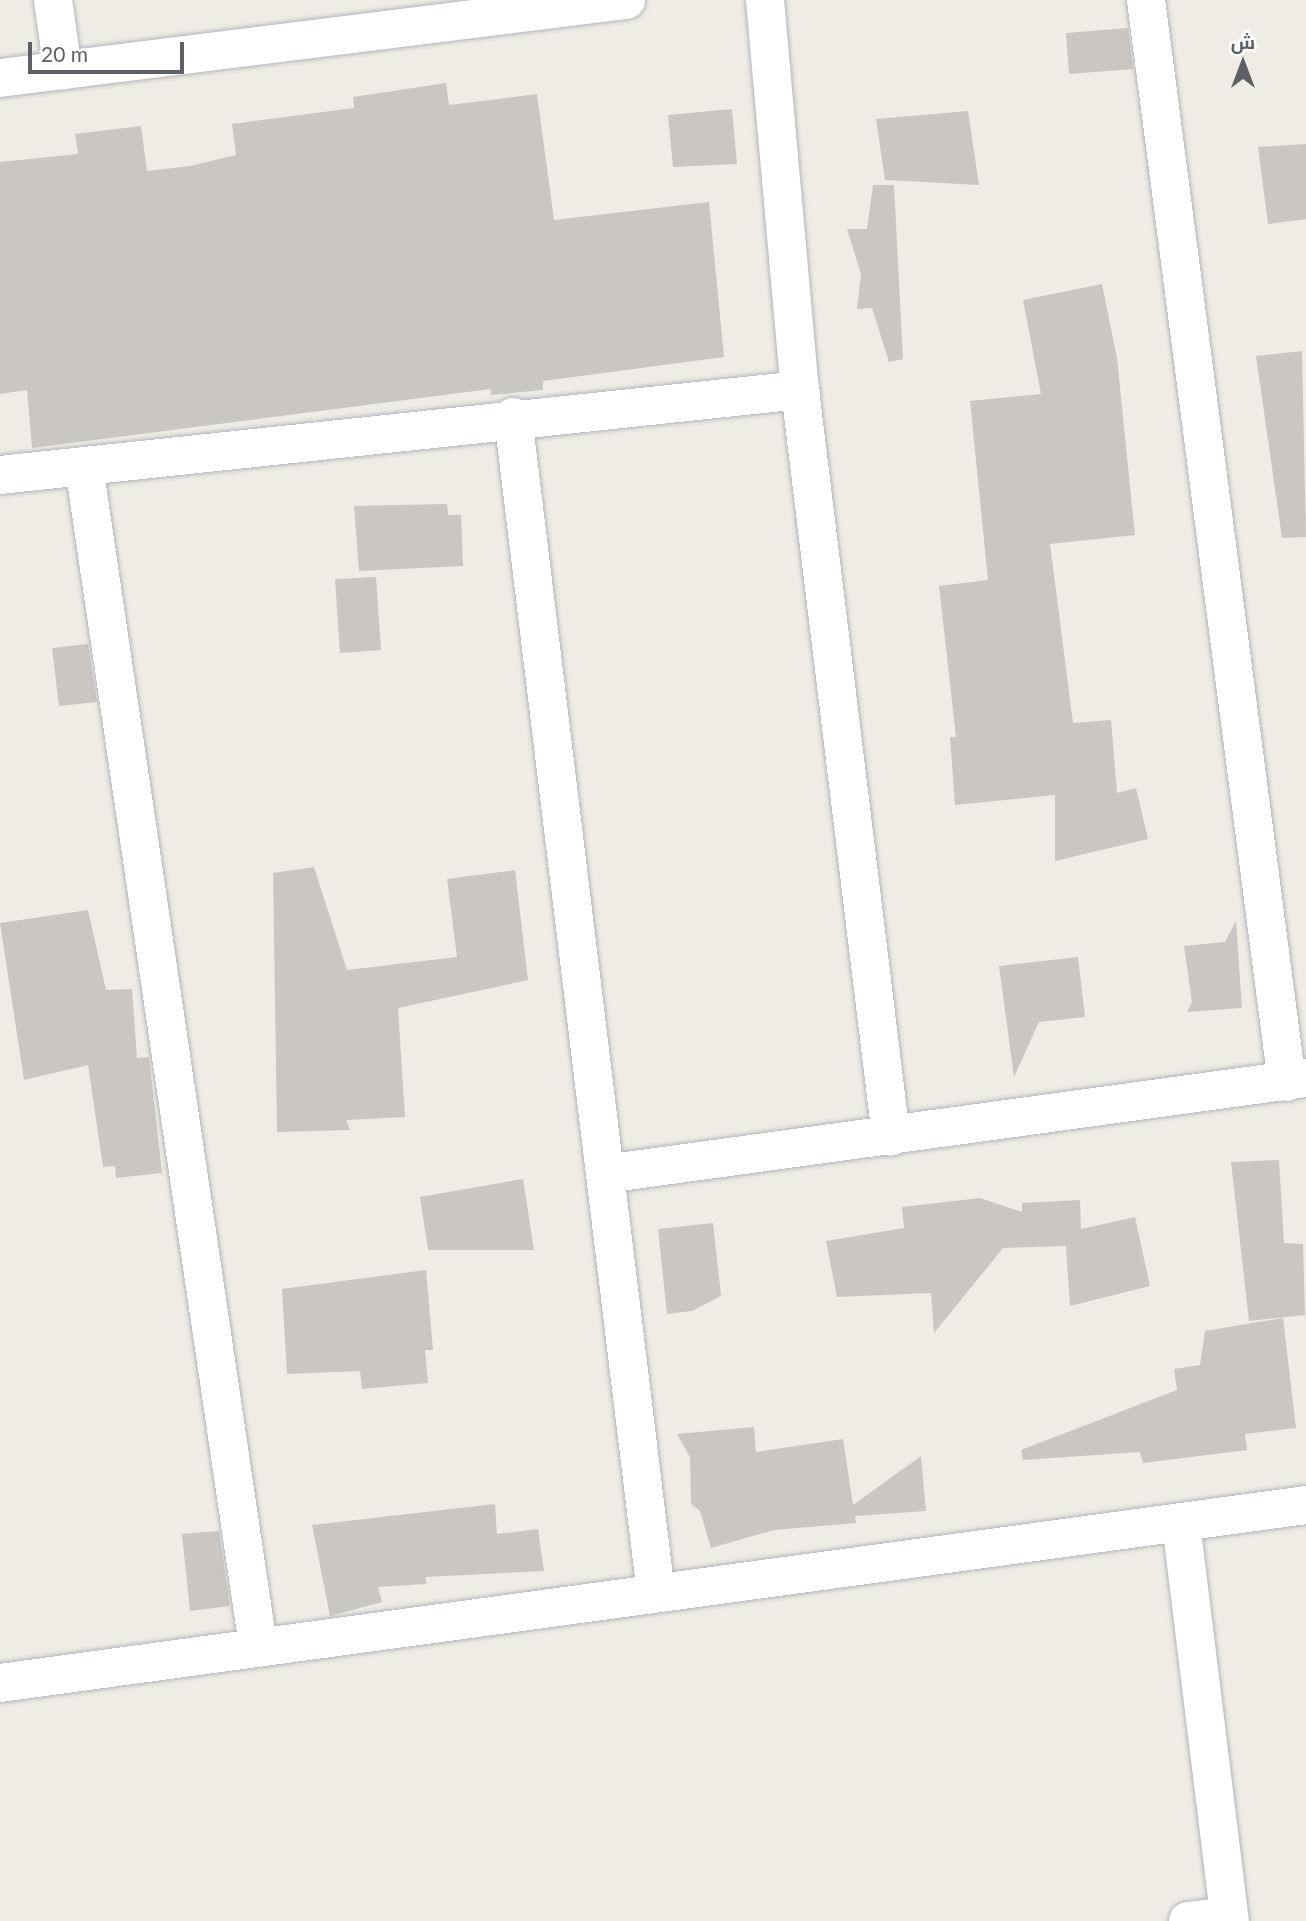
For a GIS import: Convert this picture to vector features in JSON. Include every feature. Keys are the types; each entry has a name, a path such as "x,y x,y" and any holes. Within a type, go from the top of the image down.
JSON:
{"street":[{"path":"53,0 63,70"},
{"path":"0,78 436,12 626,0"},
{"path":"765,0 800,390 891,1136"},
{"path":"605,1174 1296,1080 1146,0"},
{"path":"0,475 513,417 800,390"},
{"path":"513,417 656,1593"},
{"path":"84,466 258,1646"},
{"path":"0,1683 1306,1506"},
{"path":"1181,1523 1229,1918 1188,1921"}],"building":[{"path":"1128,28 1133,69 1069,74 1066,33"},
{"path":"446,83 449,105 537,94 554,220 709,202 724,357 543,381 543,390 491,395 491,389 32,448 27,390 0,394 0,162 78,154 75,134 141,126 147,171 190,166 236,155 232,124 354,108 353,97"},
{"path":"732,109 737,164 673,167 668,115"},
{"path":"968,111 979,185 885,180 876,119"},
{"path":"1306,144 1306,219 1268,224 1258,147"},
{"path":"873,185 894,185 903,359 889,362 872,308 857,309 861,274 847,229 867,229"},
{"path":"1102,284 1117,358 1135,535 1050,544 1073,723 1111,720 1117,793 1136,788 1148,839 1055,861 1055,795 955,805 950,737 956,737 939,586 988,580 970,401 1041,394 1023,300"},
{"path":"1302,351 1306,537 1282,538 1256,356"},
{"path":"447,504 448,515 461,515 463,566 359,571 354,506"},
{"path":"376,577 381,650 340,653 335,579"},
{"path":"88,644 97,702 59,706 52,648"},
{"path":"314,867 347,970 457,957 447,879 515,870 528,980 398,1008 405,1117 346,1120 350,1130 277,1132 273,873"},
{"path":"88,910 106,990 132,989 137,1058 149,1057 162,1173 116,1178 115,1166 103,1167 88,1065 24,1080 0,923"},
{"path":"1236,921 1242,1008 1187,1012 1192,1002 1184,946 1225,942"},
{"path":"1078,957 1085,1017 1039,1022 1014,1077 999,966"},
{"path":"1279,1160 1284,1243 1303,1244 1305,1315 1249,1321 1231,1162"},
{"path":"523,1179 534,1250 428,1250 420,1197"},
{"path":"980,1198 1022,1212 1022,1203 1080,1200 1081,1229 1135,1217 1150,1286 1070,1306 1066,1246 1003,1248 934,1333 931,1293 837,1297 826,1241 904,1228 902,1207"},
{"path":"713,1223 721,1296 692,1311 667,1314 658,1229"},
{"path":"426,1270 433,1350 425,1350 428,1383 362,1389 360,1371 287,1374 282,1289"},
{"path":"1283,1318 1296,1428 1245,1434 1247,1450 1143,1463 1140,1452 1023,1460 1021,1450 1177,1390 1174,1369 1200,1365 1205,1331"},
{"path":"754,1427 756,1452 843,1439 853,1505 921,1456 926,1511 855,1516 856,1523 774,1530 711,1548 700,1511 691,1504 690,1457 677,1434"},
{"path":"495,1504 497,1534 538,1529 544,1571 426,1577 426,1584 378,1587 382,1602 330,1616 312,1525"},
{"path":"219,1531 230,1606 190,1611 182,1534"}]}
